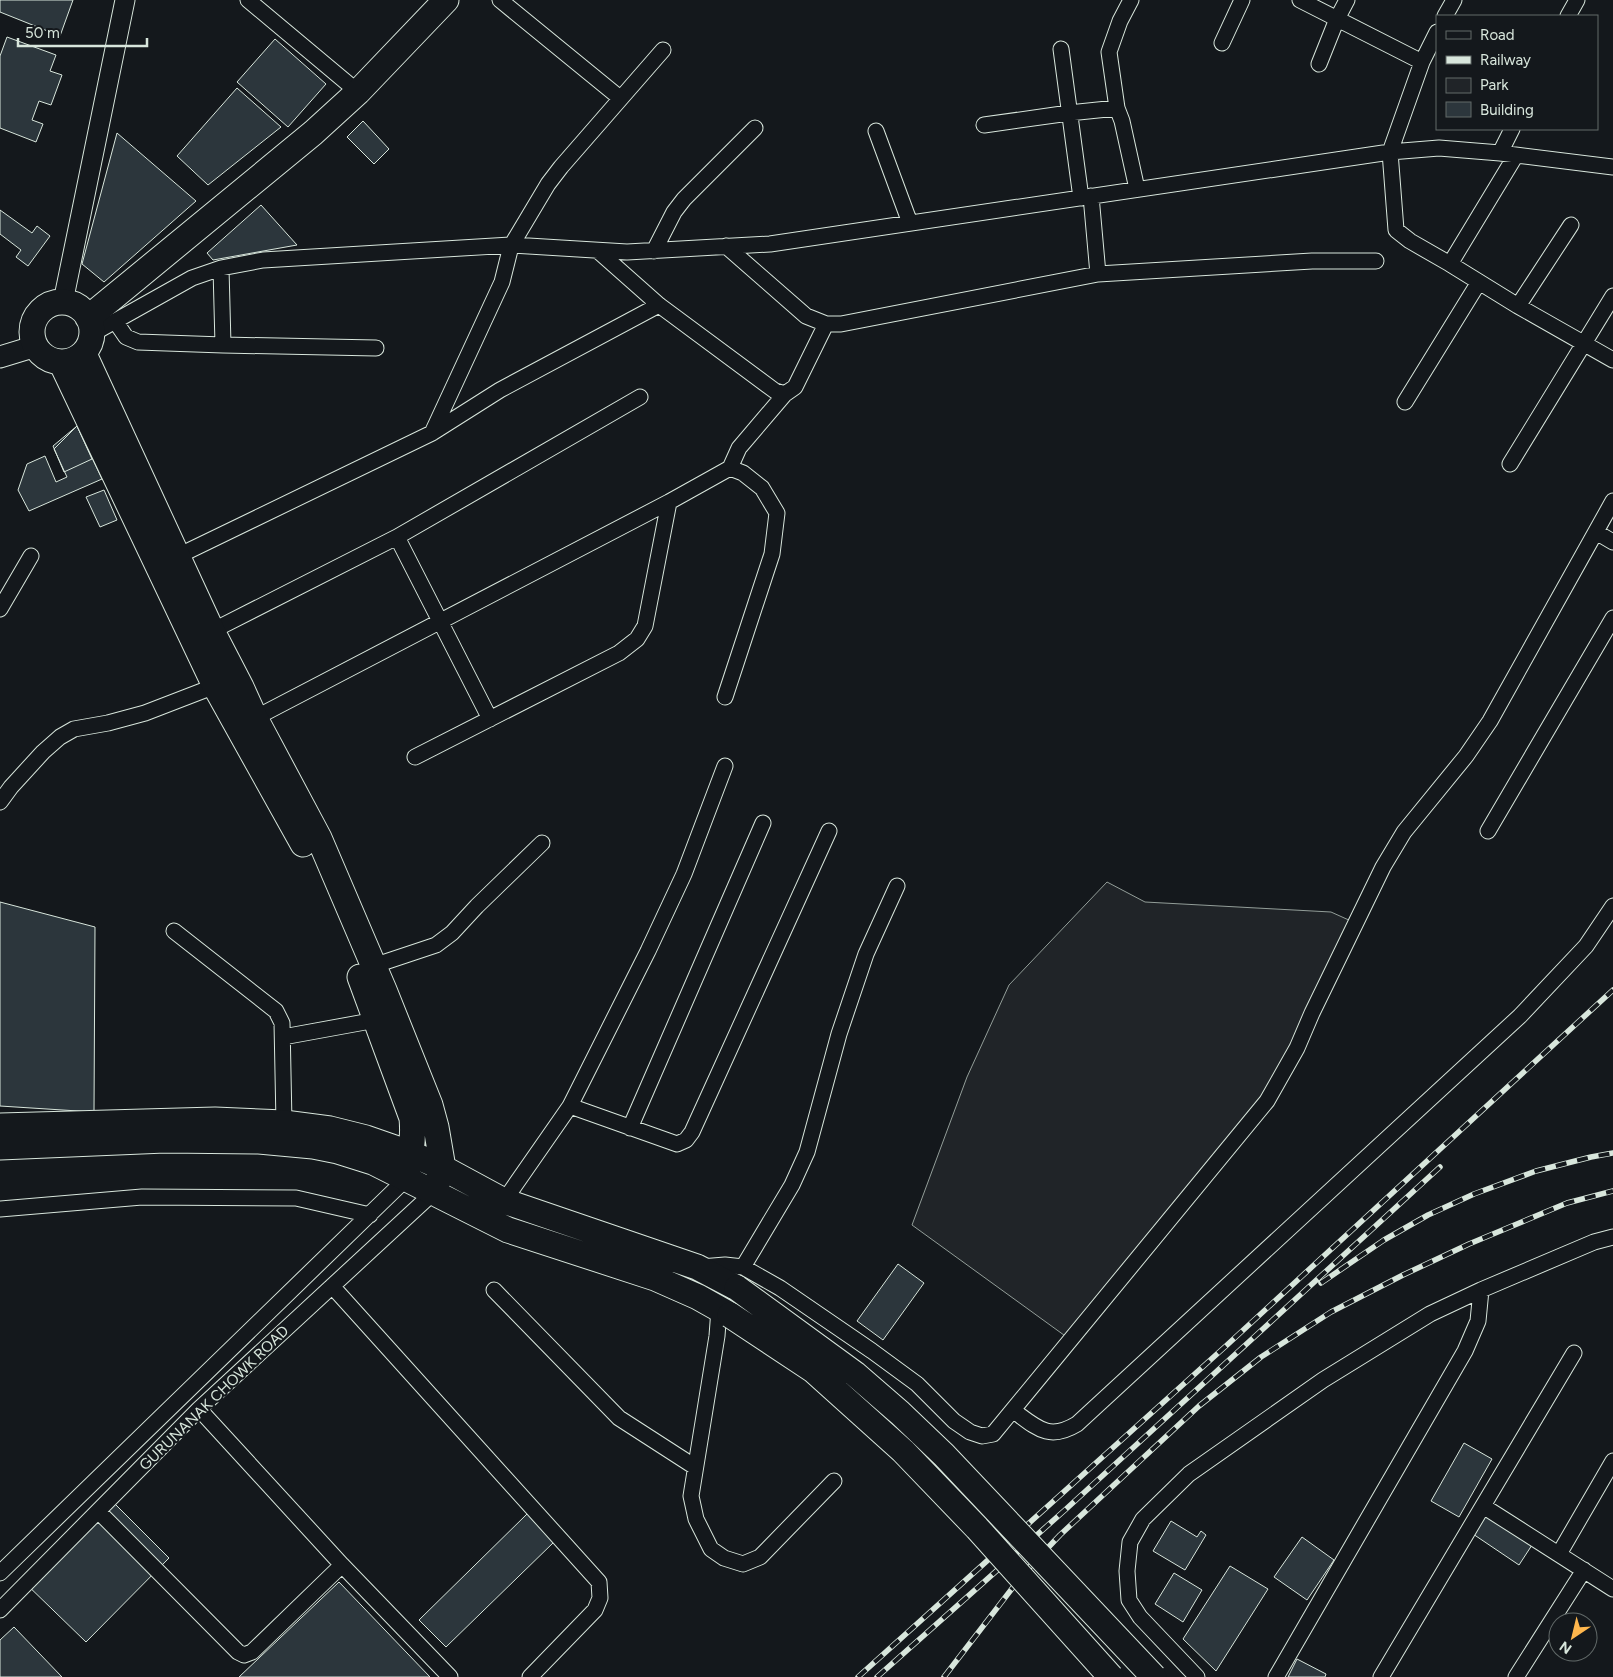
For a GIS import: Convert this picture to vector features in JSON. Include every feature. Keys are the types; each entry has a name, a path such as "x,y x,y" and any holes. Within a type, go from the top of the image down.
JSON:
{"main road":[{"path":"406,1179 412,1154 414,1133 411,1112 330,898 301,840 215,686 81,342 82,310 73,304 63,302 43,309 37,316 32,336 42,355 51,360 81,342 358,92 446,0"},
{"path":"81,342 212,631 255,718 319,838 374,966 430,1105 436,1128 443,1168 433,1193"},
{"path":"0,357 36,346"},
{"path":"0,1126 216,1120 284,1123 330,1129 366,1138 412,1154 443,1168 504,1201 697,1267 740,1278 900,1413 944,1455 1154,1677"},
{"path":"0,1147 165,1140 259,1141 314,1146 338,1151 373,1162 508,1230 655,1278 698,1297 813,1370 902,1451 977,1528 1111,1677"}],"street":[{"path":"63,302 125,0"},
{"path":"248,0 358,92"},
{"path":"500,0 620,98"},
{"path":"1131,0 1120,21 1109,52 1117,108 1122,120 1137,189"},
{"path":"1222,44 1242,0"},
{"path":"1300,0 1422,62"},
{"path":"1319,64 1337,19 1347,0"},
{"path":"1446,15 1454,0"},
{"path":"1569,15 1577,0"},
{"path":"1436,34 1422,62 1390,152 1396,230 1410,241 1518,306 1613,360"},
{"path":"1060,49 1069,113 1086,197 1098,274"},
{"path":"432,433 502,282 512,245 554,174 663,50"},
{"path":"984,125 1117,108"},
{"path":"654,251 674,212 684,199 755,128"},
{"path":"1500,153 1512,130"},
{"path":"876,131 910,223"},
{"path":"81,342 192,278 221,268 264,260 512,245 627,252 770,244 1390,152 1439,148 1500,153 1613,167"},
{"path":"1450,264 1516,155"},
{"path":"1518,306 1571,225"},
{"path":"726,246 806,316 826,324 842,324 1098,274 1312,261 1376,261"},
{"path":"598,250 659,305 775,391 785,394"},
{"path":"221,268 223,345"},
{"path":"1405,402 1479,282"},
{"path":"1510,464 1613,296"},
{"path":"178,556 432,433 500,390 659,305"},
{"path":"115,321 126,337 138,342 376,348"},
{"path":"255,718 440,623 730,468 739,448 785,394 796,387 826,324"},
{"path":"212,631 397,537 640,397"},
{"path":"725,697 772,554 777,513 762,488 743,473 730,468"},
{"path":"897,886 866,954 839,1034 807,1152 792,1185 740,1278 780,1288 917,1384 954,1421 970,1432 982,1436 993,1434 1014,1411 1266,1101 1297,1048 1312,1012 1383,867 1404,832 1466,756 1490,721 1613,501"},
{"path":"415,757 619,653 637,639 645,626 669,502"},
{"path":"1596,532 1613,542"},
{"path":"397,537 490,719"},
{"path":"0,609 31,556"},
{"path":"1488,831 1613,618"},
{"path":"0,802 43,752 60,737 74,729 108,723 145,713 215,686"},
{"path":"504,1201 570,1106 648,951 684,874 725,766"},
{"path":"630,1128 763,823"},
{"path":"570,1106 676,1144 686,1140 692,1132 829,831"},
{"path":"374,966 436,945 452,933 542,843"},
{"path":"1014,1411 1039,1430 1052,1433 1065,1431 1077,1424 1520,1016 1586,946 1613,906"},
{"path":"174,931 276,1011 282,1023 284,1123"},
{"path":"283,1037 376,1020"},
{"path":"0,1573 406,1179"},
{"name":"GURUNANAK CHOWK ROAD","path":"0,1610 199,1409 433,1193"},
{"path":"0,1209 142,1197 296,1198 370,1215"},
{"path":"1197,1677 1140,1617 1129,1600 1127,1571 1130,1542 1143,1519 1189,1474 1323,1380 1430,1314 1594,1242 1613,1238"},
{"path":"332,1286 599,1582 600,1598 595,1610 530,1677"},
{"path":"494,1290 619,1418 695,1467"},
{"path":"1276,1677 1465,1351 1478,1321 1481,1290"},
{"path":"724,1312 717,1336 691,1496 696,1519 712,1549 724,1558 743,1564 760,1557 834,1481"},
{"path":"1381,1677 1574,1353"},
{"path":"199,1409 342,1565 450,1677"},
{"path":"1559,1554 1613,1461"},
{"path":"1483,1506 1613,1590"},
{"path":"98,1511 238,1652 244,1655 252,1652 342,1565"},
{"path":"1516,1677 1584,1570"}],"green space":[{"path":"1107,882 1145,902 1331,912 1351,921 1274,1082 1068,1338 912,1225 967,1077 1009,985"}],"building":[{"path":"0,0 73,0 60,36 0,12"},
{"path":"7,37 56,55 50,71 62,75 51,105 39,101 32,120 43,124 36,142 0,128 0,56"},
{"path":"275,39 326,84 288,127 237,82"},
{"path":"237,88 281,127 208,185 177,156"},
{"path":"363,121 389,149 374,164 347,137"},
{"path":"117,133 196,201 104,282 82,264"},
{"path":"261,205 297,245 213,260 207,253"},
{"path":"0,210 32,233 37,226 50,236 28,266 16,257 21,250 0,234"},
{"path":"77,426 102,479 29,511 18,490 27,464 45,456 56,482 67,477 54,449"},
{"path":"77,426 92,459 64,472 53,446"},
{"path":"104,490 117,520 100,527 86,497"},
{"path":"0,902 95,927 94,1112 0,1106"},
{"path":"898,1264 924,1283 883,1340 857,1321"},
{"path":"1464,1443 1492,1459 1459,1517 1431,1501"},
{"path":"105,1494 169,1558 86,1642 21,1579"},
{"path":"527,1514 554,1542 446,1647 419,1620"},
{"path":"1487,1514 1532,1545 1519,1565 1473,1534"},
{"path":"1171,1521 1197,1537 1201,1531 1206,1535 1185,1570 1153,1551"},
{"path":"1302,1537 1334,1560 1307,1600 1274,1577"},
{"path":"1230,1566 1268,1589 1216,1671 1183,1639"},
{"path":"1174,1573 1202,1590 1183,1622 1155,1604"},
{"path":"339,1582 430,1677 239,1677"},
{"path":"14,1627 62,1677 0,1677 0,1640"},
{"path":"1297,1659 1326,1674 1325,1677 1288,1677"}],"railway":[{"path":"858,1677 1227,1345 1613,990"},
{"path":"1321,1283 1384,1240 1428,1215 1474,1194 1536,1171 1613,1153"},
{"path":"877,1677 1065,1510 1440,1167"},
{"path":"944,1677 1024,1573 1060,1535 1199,1406 1261,1357 1331,1312 1403,1275 1469,1244 1567,1203 1613,1191"}]}
